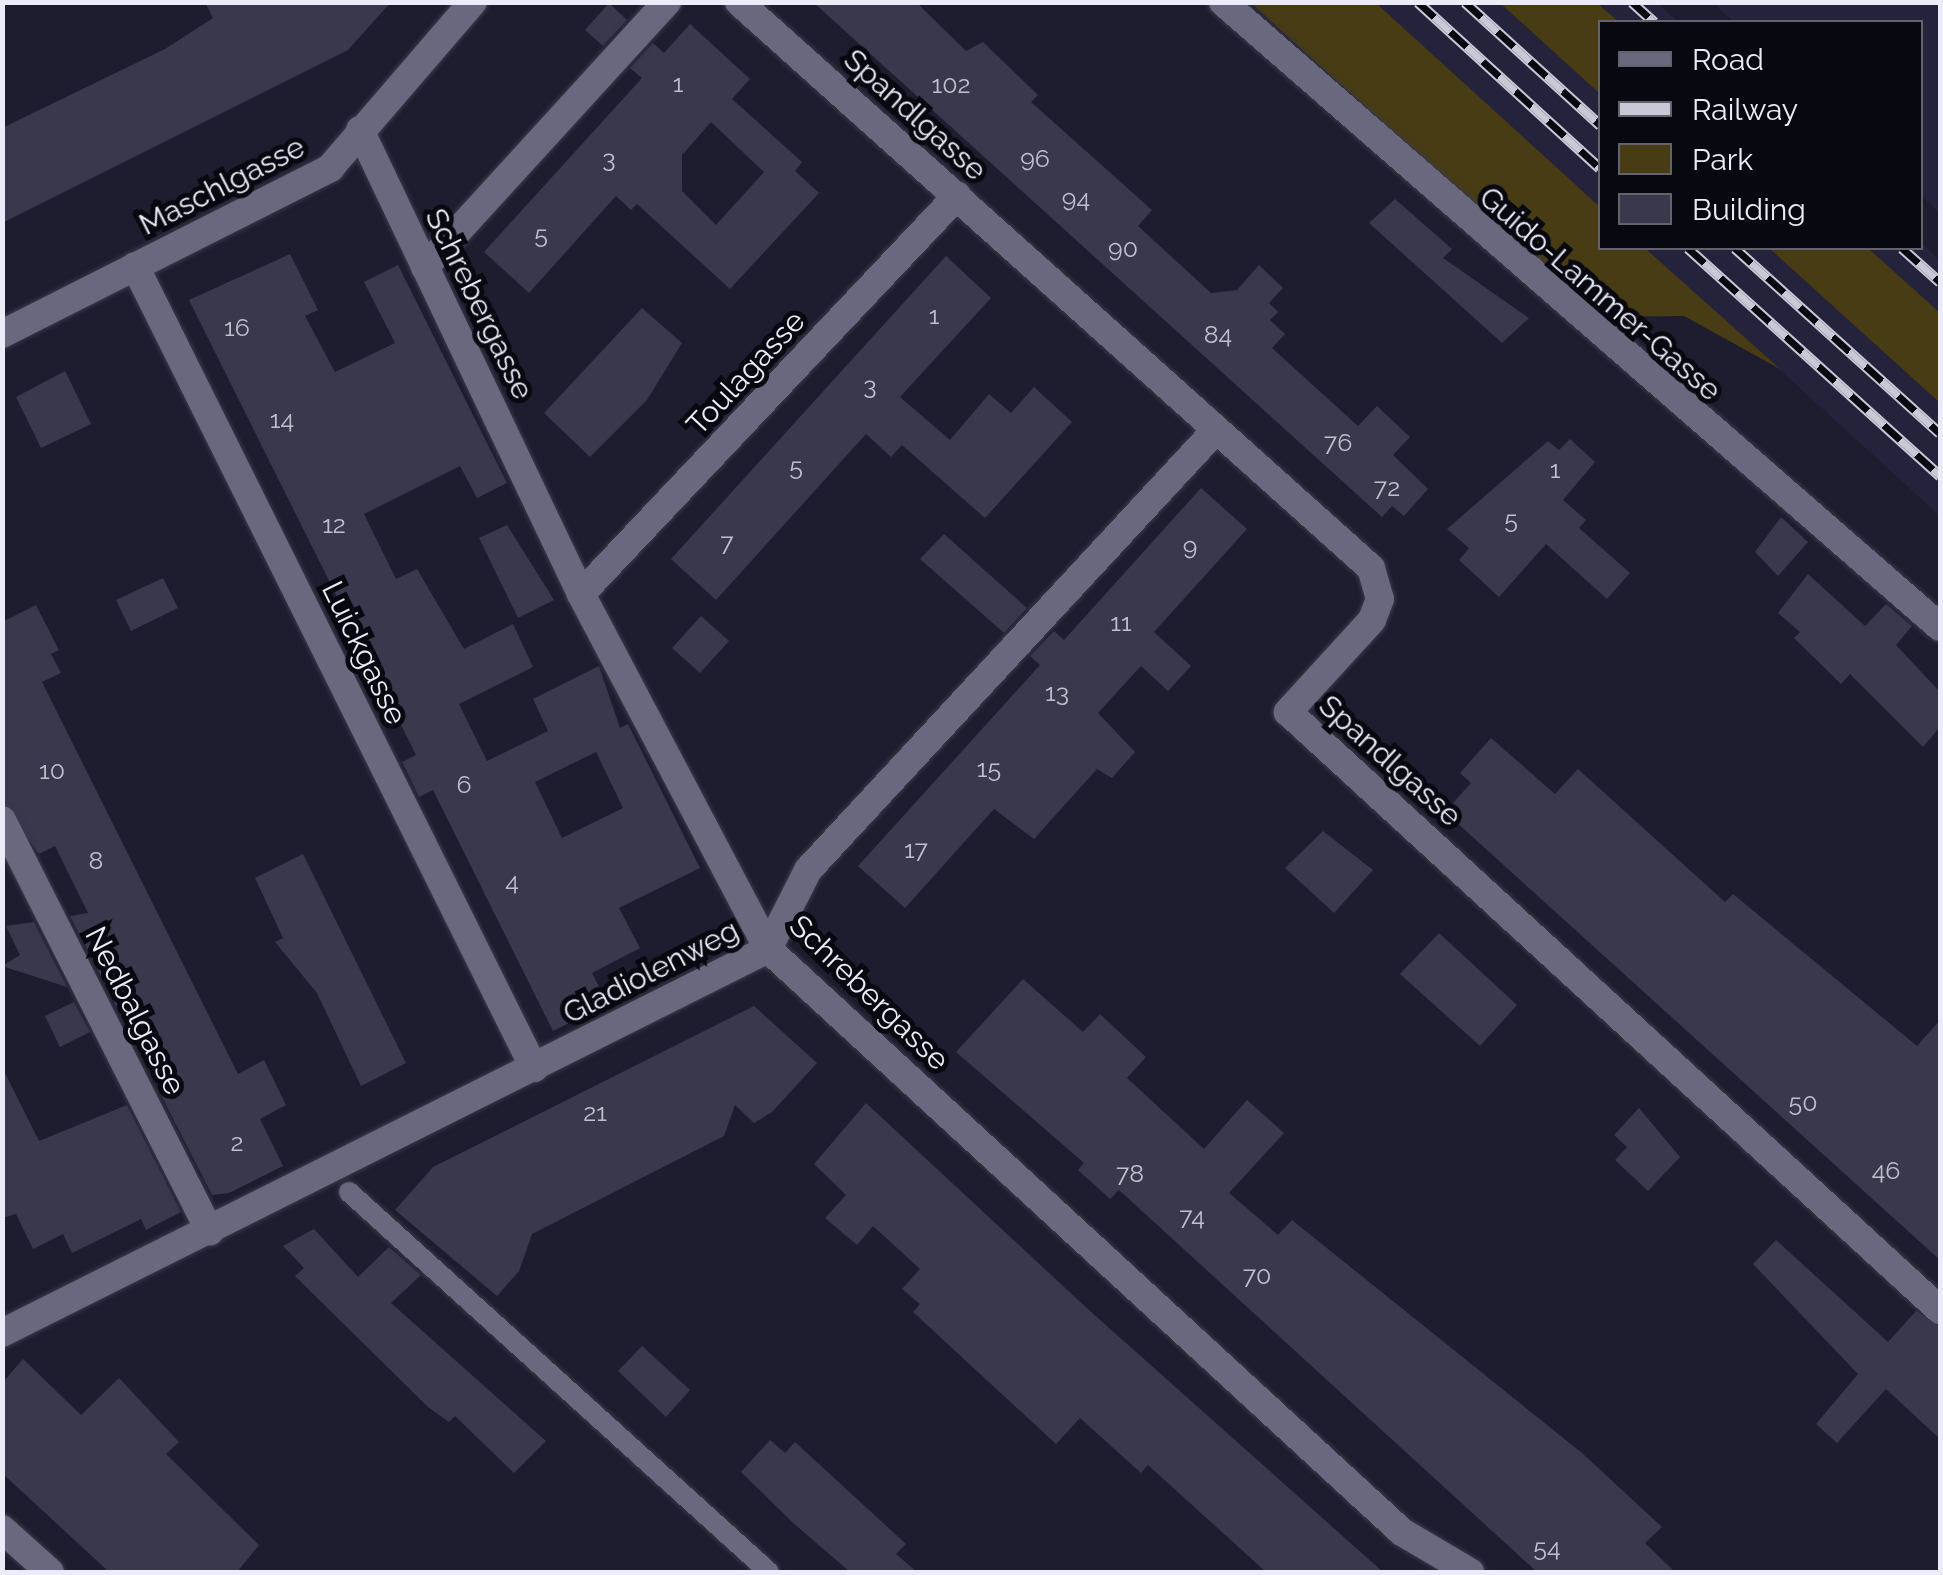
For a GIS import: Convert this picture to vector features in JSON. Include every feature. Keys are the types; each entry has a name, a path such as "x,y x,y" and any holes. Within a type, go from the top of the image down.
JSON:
{"street":[{"name":"Maschlgasse","path":"2,334 330,168 473,2"},
{"path":"425,267 666,2"},
{"name":"Spandlgasse","path":"739,2 1377,578 1372,620 1288,712 1940,1310"},
{"name":"Guido-Lammer-Gasse","path":"1223,2 1940,627"},
{"name":"Schrebergasse","path":"360,130 582,594 768,949 1402,1532 1470,1572"},
{"name":"Toulagasse","path":"582,594 957,196"},
{"name":"Luickgasse","path":"136,266 534,1068"},
{"name":"Gladiolenweg","path":"2,1333 768,949 808,870 1214,431"},
{"name":"Nedbalgasse","path":"2,820 210,1232"},
{"path":"2,1530 50,1572"}],"lane":[{"path":"349,1192 769,1572"}],"shaded area":[{"path":"1376,3 1500,3 1598,92 1598,205"},
{"path":"1597,3 1657,3 1677,20 1617,20"},
{"path":"1713,3 1940,3 1940,213 1923,198 1923,20 1732,20"},
{"path":"1923,244 1940,260 1940,314 1870,250 1923,250"},
{"path":"1648,250 1771,250 1940,403 1940,516"}],"green space":[{"path":"1251,3 1376,3 1598,205 1598,250 1647,250 1780,369 1684,316 1597,317"},
{"path":"1500,3 1597,3 1617,20 1598,20 1598,92"},
{"path":"1771,250 1870,250 1940,313 1940,403"}],"building":[{"path":"205,2 391,2 348,50 2,223 2,128 165,49 213,18"},
{"path":"813,2 916,2 966,51 983,42 1038,95 1031,102 1152,210 1138,226 1211,293 1237,290 1259,265 1283,288 1269,303 1278,312 1270,320 1285,334 1272,348 1358,426 1377,406 1410,437 1393,455 1428,489 1404,516 1392,506 1382,517"},
{"path":"609,3 627,20 603,46 585,30"},
{"path":"690,24 750,79 732,99 802,162 795,171 819,193 730,289 637,204 631,210 616,196 529,293 484,252 642,78 630,68 653,43 664,53","holes":["711,122 764,172 716,225 682,191 682,155"]},
{"path":"1395,199 1452,249 1443,258 1529,318 1502,343 1369,223"},
{"path":"290,254 318,310 305,316 335,372 395,343 364,282 398,265 507,483 477,498 460,466 364,514 396,579 417,569 464,649 513,624 533,667 459,704 487,761 548,731 533,699 599,666 620,728 628,724 700,868 619,908 640,948 592,973 608,1004 553,1031 433,790 419,797 402,762 416,755 189,300","holes":["596,752 623,808 562,838 535,782"]},
{"path":"946,256 991,298 900,397 950,440 989,394 1011,413 1034,387 1072,422 985,518 902,445 891,457 866,434 716,600 671,559"},
{"path":"642,308 682,343 647,400 590,457 544,413"},
{"path":"65,371 91,424 41,448 16,397"},
{"path":"1570,439 1595,462 1563,500 1586,520 1579,528 1630,573 1607,599 1546,544 1499,597 1459,560 1469,548 1447,529 1548,441 1559,450"},
{"path":"1201,488 1247,529 1154,632 1191,666 1168,691 1141,666 1098,713 1135,752 1112,778 1097,769 1034,839 994,809 905,908 858,866 1040,665 1030,656 1054,631 1064,640"},
{"path":"1781,517 1808,542 1778,576 1755,552"},
{"path":"507,525 554,600 518,618 479,538"},
{"path":"944,534 1027,608 1004,633 920,559"},
{"path":"1808,574 1865,626 1886,604 1912,626 1896,645 1940,692 1940,727 1923,747 1850,674 1841,684 1794,638 1800,632 1778,613"},
{"path":"163,578 178,608 131,631 116,600"},
{"path":"36,605 59,650 51,654 61,673 42,682 238,1074 264,1060 286,1105 260,1119 283,1166 229,1193 212,1195 159,1091 174,1084 136,1009 121,1016 70,916 88,913 55,846 39,854 2,803 2,622"},
{"path":"701,616 729,641 700,673 672,648"},
{"path":"1491,738 1555,794 1578,769 1725,902 1733,894 1917,1046 1940,1020 1940,1260 1445,812 1471,783 1460,773"},
{"path":"1323,831 1373,870 1334,913 1285,868"},
{"path":"303,854 406,1063 361,1086 317,993 275,942 283,938 255,878"},
{"path":"34,922 67,987 2,966 20,955 6,926"},
{"path":"1439,933 1517,1005 1480,1046 1400,974"},
{"path":"1023,979 1083,1032 1100,1014 1146,1057 1127,1078 1204,1149 1247,1100 1284,1133 1229,1193 1278,1235 1292,1220 1582,1453 1662,1527 1645,1543 1675,1572 1537,1572 1119,1190 1110,1199 1078,1170 1084,1163 956,1052"},
{"path":"74,1002 90,1032 60,1047 45,1016"},
{"path":"754,1006 817,1063 772,1112 754,1123 735,1105 724,1136 532,1234 519,1271 497,1296 395,1210 433,1167"},
{"path":"2,1067 39,1141 127,1105 181,1212 146,1230 141,1219 72,1253 63,1234 33,1249 16,1214 2,1218"},
{"path":"866,1103 1090,1311 1383,1572 1266,1572 1148,1465 1141,1473 1080,1418 1056,1444 913,1312 920,1304 902,1289 920,1269 873,1226 857,1245 825,1218 846,1195 814,1164"},
{"path":"1639,1108 1680,1157 1648,1191 1615,1160 1627,1147 1614,1135"},
{"path":"314,1229 358,1277 389,1247 421,1275 391,1303 546,1441 514,1473 455,1416 449,1422 428,1407 295,1276 304,1268 283,1246"},
{"path":"1776,1240 1888,1342 1916,1311 1940,1327 1940,1439 1886,1389 1837,1443 1816,1424 1858,1374 1753,1264"},
{"path":"642,1346 690,1390 666,1417 618,1371"},
{"path":"23,1359 81,1415 119,1378 179,1442 166,1454 259,1545 237,1572 109,1572 2,1473 2,1383"},
{"path":"770,1440 785,1453 795,1442 906,1544 896,1554 917,1572 850,1572 792,1522 741,1472"}],"railway":[{"path":"1418,2 1598,166"},
{"path":"1465,2 1598,123"},
{"path":"1632,2 1652,20"},
{"path":"1690,250 1940,476"},
{"path":"1737,250 1940,433"},
{"path":"1904,250 1940,282"}]}
